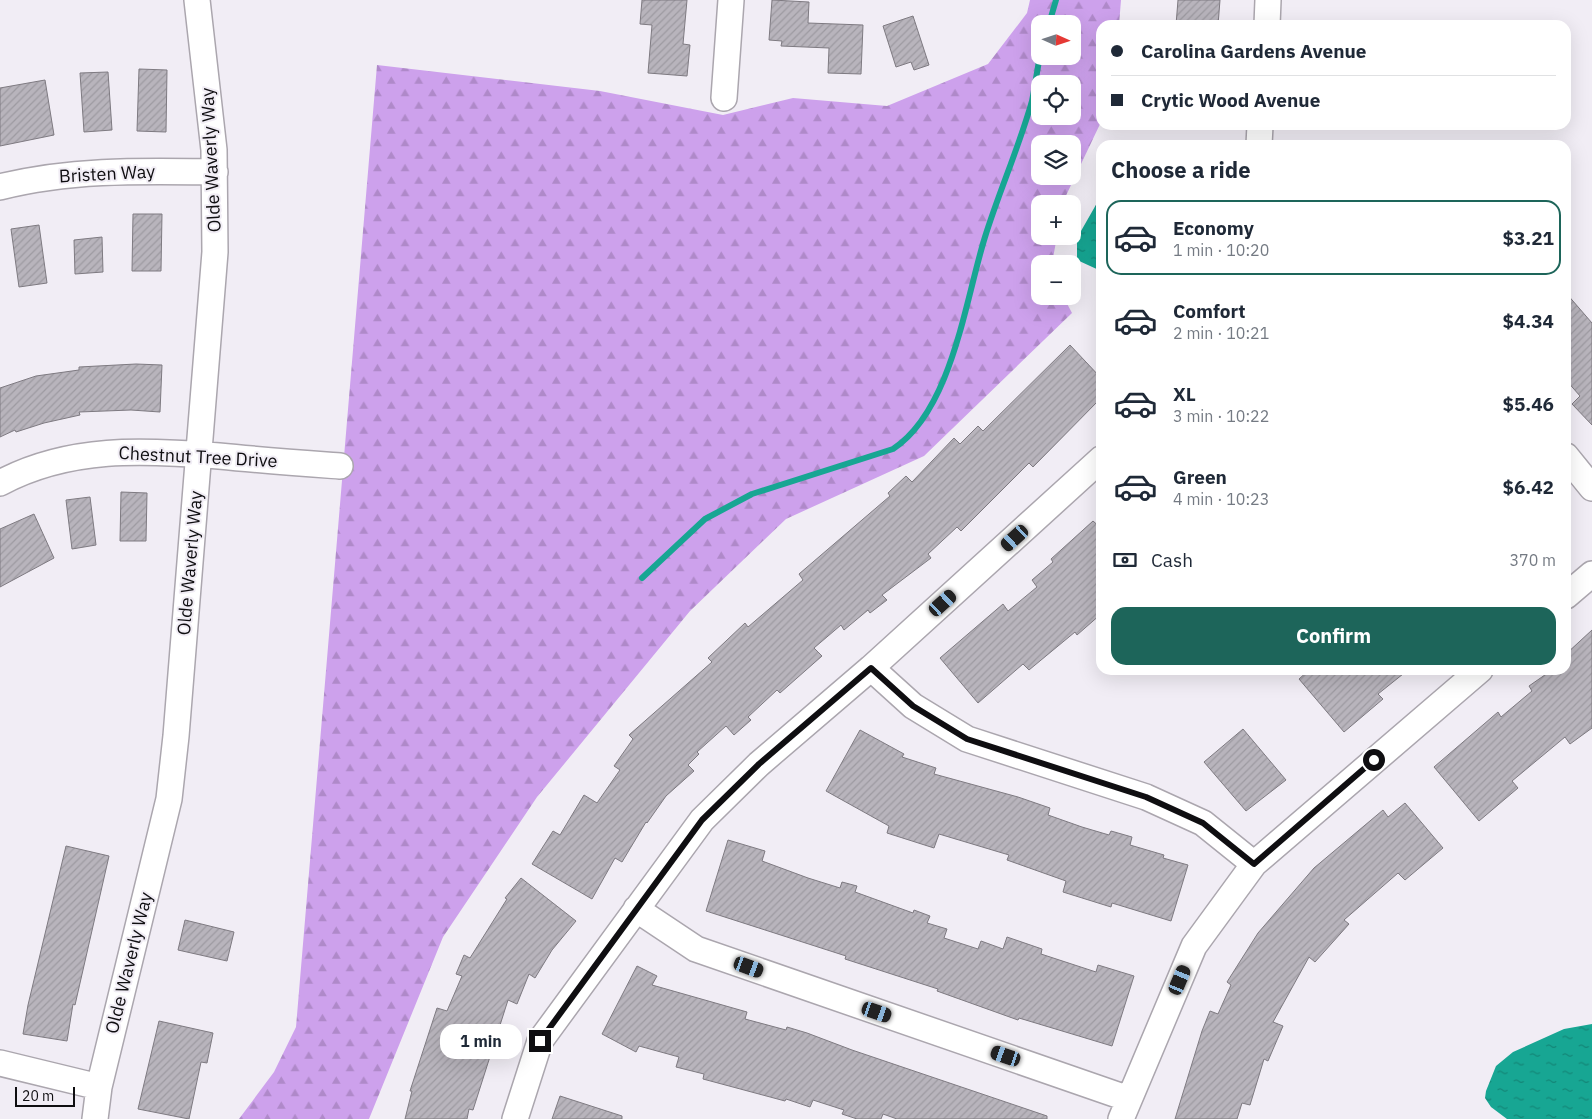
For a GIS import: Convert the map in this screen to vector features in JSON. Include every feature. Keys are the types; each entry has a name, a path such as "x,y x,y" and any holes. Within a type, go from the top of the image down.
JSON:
{"street":[{"name":"Olde Waverly Way","path":"95,1119 99,1087 169,799 176,736 214,282 215,172 197,0"},
{"path":"724,98 731,0"},
{"path":"1266,20 1268,0"},
{"name":"Bristen Way","path":"0,187 42,178 90,172 215,172"},
{"name":"Chestnut Tree Drive","path":"0,482 36,467 91,454 143,451 340,466"},
{"path":"1571,462 1592,488"},
{"path":"515,1119 540,1041 702,820 759,764 871,668 1096,464"},
{"path":"1571,592 1592,574"},
{"path":"871,668 913,706 967,739 1146,797 1203,823 1254,864"},
{"path":"636,909 696,948 1125,1109 1194,946 1254,864 1474,675"},
{"path":"0,1063 99,1087"}],"green space":[{"path":"1030,0 1121,0 1119,20 1096,20 1097,130 1081,164 1081,135 1031,135 1031,185 1071,185 1066,195 1031,195 1031,245 1055,245 1054,255 1031,255 1031,305 1068,305 1072,313 924,456 786,519 690,611 537,797 443,937 369,1119 239,1119 274,1072 296,1027 377,65 600,91 723,115 793,98 887,106 988,64 1027,13"}],"water":[{"path":"1096,205 1096,269 1081,262 1081,255 1077,255 1077,245 1081,245 1081,231"},
{"path":"1592,1024 1592,1119 1507,1119 1491,1107 1485,1098 1496,1066 1513,1052 1564,1029"}],"building":[{"path":"642,0 687,0 683,44 690,45 687,76 648,73 652,25 640,24"},
{"path":"772,0 809,2 808,23 863,25 861,74 828,73 829,48 781,46 782,41 769,40"},
{"path":"1178,0 1220,0 1218,20 1176,20"},
{"path":"913,16 929,65 914,70 911,62 896,67 883,26"},
{"path":"139,69 167,70 166,132 137,131"},
{"path":"108,72 112,130 84,132 80,73"},
{"path":"45,80 54,135 0,146 0,88"},
{"path":"133,214 162,214 161,271 132,271"},
{"path":"39,225 47,283 19,287 11,229"},
{"path":"102,237 103,272 75,274 74,240"},
{"path":"1571,299 1592,323 1592,425 1572,404 1580,396 1571,386"},
{"path":"1070,345 1096,373 1096,403 1033,467 1029,463 961,531 957,527 928,554 931,558 882,595 887,600 870,613 868,610 844,630 841,625 814,648 822,656 780,693 777,690 748,717 751,720 734,735 726,726 697,752 699,754 688,765 694,771 666,796 646,822 622,862 615,858 592,899 532,864 553,831 560,835 584,795 597,803 620,770 614,766 633,739 629,735 712,662 708,658 745,623 748,627 803,580 799,574 890,496 888,493 906,476 912,482 954,438 960,444 978,426 983,431"},
{"path":"136,364 162,365 160,412 131,410 79,412 80,415 44,423 16,432 15,430 0,437 0,388 36,376 79,370 79,367"},
{"path":"121,492 147,493 146,541 120,541"},
{"path":"90,497 96,545 72,549 66,500"},
{"path":"34,514 54,558 0,587 0,529"},
{"path":"1093,521 1096,524 1096,618 1077,635 1075,632 1029,670 1023,664 978,703 940,658 1003,604 1008,611 1037,587 1032,580 1053,562 1051,559"},
{"path":"1592,630 1592,728 1570,744 1565,737 1512,781 1518,788 1479,821 1434,767 1498,712 1501,717 1532,691 1529,686 1545,675 1571,675 1571,649"},
{"path":"1303,675 1402,675 1378,694 1383,699 1344,732 1299,679"},
{"path":"1243,729 1286,780 1246,811 1204,762"},
{"path":"860,730 904,754 902,757 936,768 934,774 1018,797 1050,808 1048,815 1082,827 1109,835 1111,831 1132,837 1130,845 1164,855 1163,858 1188,865 1171,921 1112,903 1111,907 1063,892 1066,881 1007,860 1009,855 939,834 934,848 887,833 889,826 826,791"},
{"path":"1405,803 1443,848 1405,880 1398,873 1344,920 1349,924 1315,962 1309,957 1273,1022 1283,1026 1268,1061 1264,1059 1250,1105 1242,1103 1237,1119 1175,1119 1210,1011 1218,1014 1231,985 1227,982 1258,933 1314,868 1383,810 1388,817"},
{"path":"728,840 765,851 762,861 840,888 842,882 857,886 855,892 913,913 914,910 930,916 927,923 947,929 944,938 978,949 981,941 1003,949 1007,937 1042,949 1041,954 1096,972 1098,965 1134,976 1112,1046 1019,1018 1018,1020 937,991 938,989 845,959 846,956 706,911"},
{"path":"66,846 109,856 75,1005 73,1004 67,1041 23,1034 28,1005"},
{"path":"521,878 576,921 552,950 535,978 529,974 517,1004 508,1000 473,1110 469,1109 467,1119 405,1119 412,1091 410,1091 437,1008 447,1011 462,976 456,974 464,955 470,958 507,899 505,898"},
{"path":"185,920 234,932 227,961 178,950"},
{"path":"637,966 657,976 652,985 747,1012 745,1019 786,1030 787,1027 807,1033 1047,1116 1047,1119 897,1119 883,1114 881,1119 857,1119 842,1114 844,1110 813,1100 810,1107 786,1099 785,1101 703,1079 704,1074 676,1067 679,1057 639,1046 636,1052 602,1034"},
{"path":"159,1021 213,1033 207,1063 201,1062 189,1119 138,1109"},
{"path":"560,1096 622,1116 622,1119 552,1119"}],"waterway":[{"path":"1052,15 1056,0"},
{"path":"642,578 705,519 752,494 893,449 913,431 929,408 943,382 954,352 985,237 1032,101 1038,65"}],"route":[{"path":"540,1041 702,820 759,764 871,668 913,706 967,739 1146,797 1203,823 1254,864 1374,760"}]}
